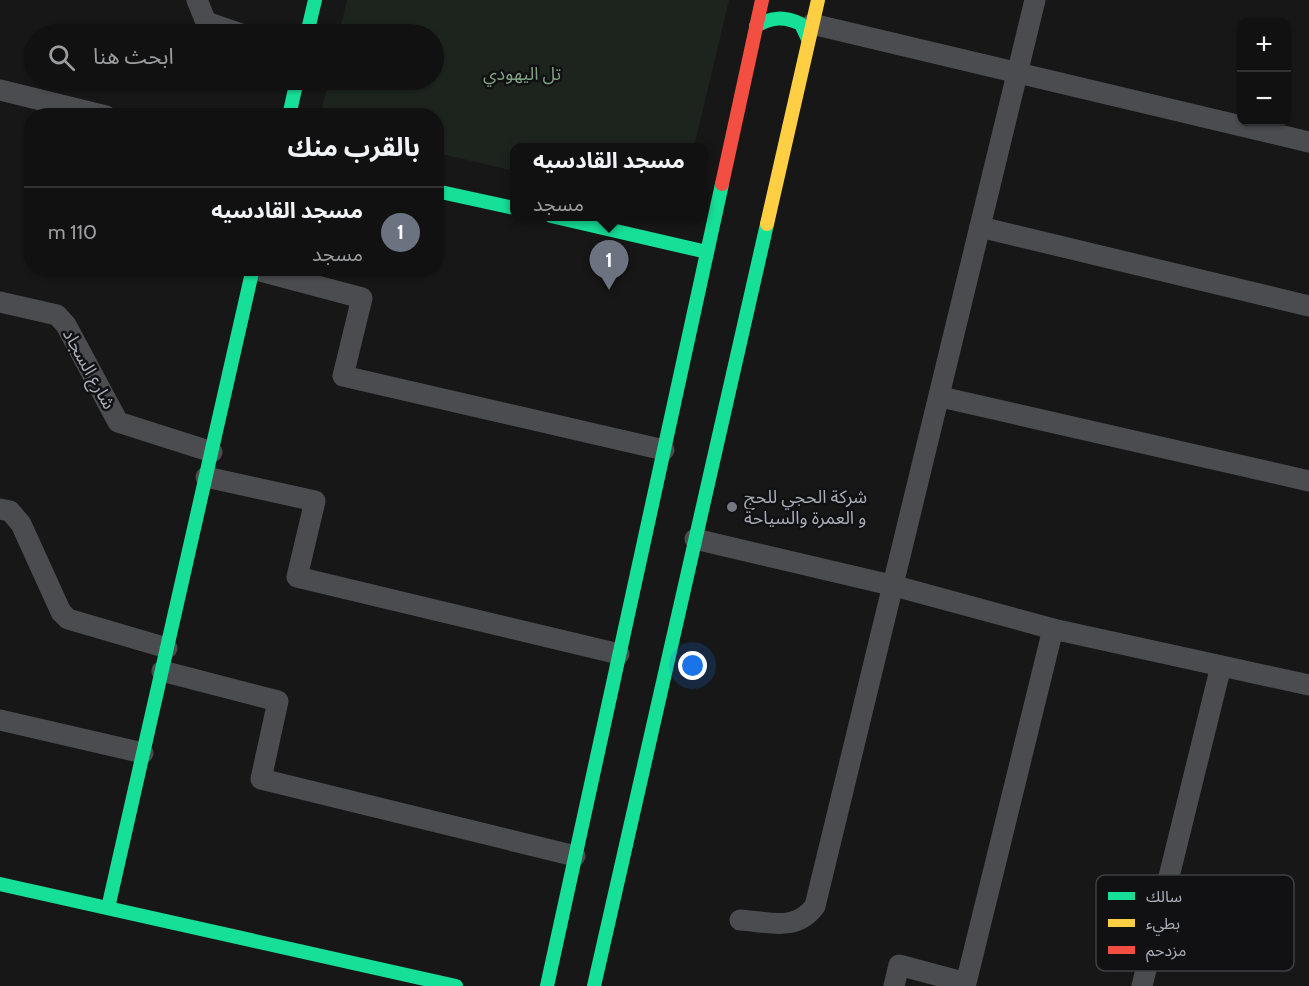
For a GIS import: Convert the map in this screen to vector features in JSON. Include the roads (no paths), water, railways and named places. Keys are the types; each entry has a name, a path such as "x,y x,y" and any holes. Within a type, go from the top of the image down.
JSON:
{"main road":[{"path":"309,24 315,0"},
{"path":"547,986 762,0"},
{"path":"594,986 818,0"},
{"path":"756,26 772,16 785,17 810,31"},
{"path":"291,108 295,90"},
{"path":"444,193 510,207"},
{"path":"573,221 707,252"},
{"path":"108,908 252,276"},
{"path":"0,884 456,986"}],"street":[{"path":"197,0 206,22 212,24"},
{"path":"740,920 793,923 806,918 815,906 941,397 1035,0"},
{"path":"810,31 1017,75 1309,142"},
{"path":"0,90 73,108"},
{"path":"980,227 1309,306"},
{"path":"280,276 362,298 343,376 664,450"},
{"name":"شارع السجاد","path":"0,302 57,315 66,325 118,422 212,452"},
{"path":"941,397 1309,481"},
{"path":"206,477 315,501 297,577 619,654"},
{"path":"0,509 10,511 21,524 61,612 68,619 167,648"},
{"path":"695,539 895,586 1053,628 1309,685"},
{"path":"894,986 899,965 966,983 1053,628"},
{"path":"1169,875 1221,666"},
{"path":"162,670 278,701 261,779 575,856"},
{"path":"0,720 143,753"},
{"path":"1142,986 1146,971"}],"place":[{"name":"مسجد القادسيه","path":"609,290"},
{"name":"شركة الحجي للحج و العمرة والسياحة","path":"732,507"}],"park label":[{"name":"تل اليهودي","path":"522,74"}]}
